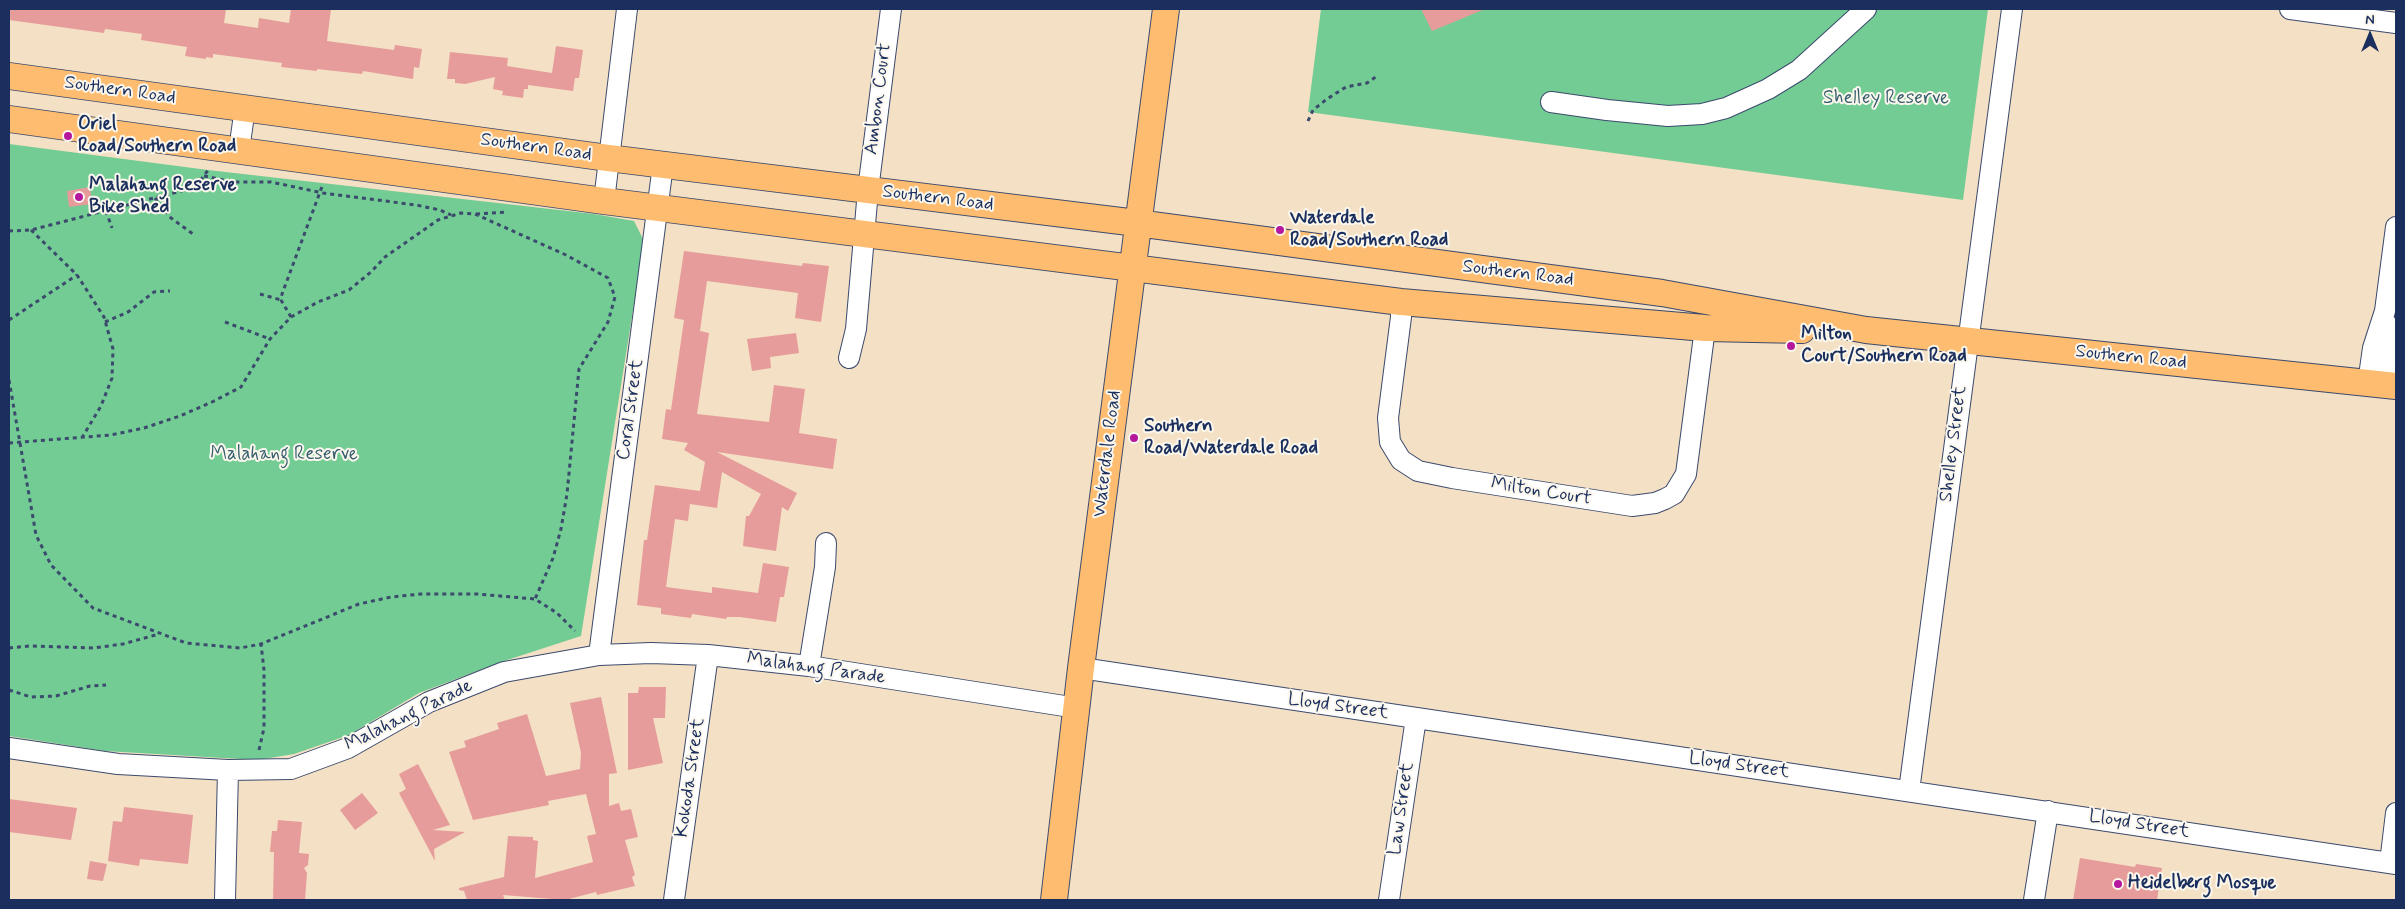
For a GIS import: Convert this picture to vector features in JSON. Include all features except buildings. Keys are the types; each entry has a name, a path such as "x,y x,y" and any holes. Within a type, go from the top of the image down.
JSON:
{"main road":[{"name":"Waterdale Road","path":"1054,900 1081,668 1166,9"},
{"name":"Southern Road","path":"9,76 608,158 1137,223 1662,293 1866,330 2383,384"},
{"name":"Southern Road","path":"9,119 604,201 1401,302 1705,328 1761,331 1866,330"}],"street":[{"path":"604,201 627,9"},
{"name":"Ambon Court","path":"849,358 856,329 868,190 891,9"},
{"path":"1551,102 1668,116 1702,114 1726,108 1768,89 1799,70 1866,9"},
{"name":"Shelley Street","path":"1909,791 2012,9"},
{"path":"2290,9 2396,22"},
{"path":"239,150 245,108"},
{"name":"Coral Street","path":"599,655 663,165"},
{"path":"2383,384 2373,348 2385,311 2396,227"},
{"name":"Milton Court","path":"1401,302 1402,317 1388,418 1390,442 1401,460 1418,471 1452,478 1632,506 1655,503 1674,494 1686,474 1705,328"},
{"path":"809,666 825,567 826,543"},
{"name":"Malahang Parade","path":"9,748 118,764 228,770 291,769 348,748 430,702 504,672 599,655 651,653 708,655 809,666 1077,708"},
{"name":"Kokoda Street","path":"674,900 708,655"},
{"name":"Lloyd Street","path":"1081,668 2393,863"},
{"name":"Law Street","path":"1389,900 1416,718"},
{"path":"226,900 228,770"},
{"path":"2034,900 2048,811"},
{"path":"2393,863 2396,813"}],"path":[{"path":"1308,122 1313,110 1332,95 1346,87 1367,83 1377,76"},
{"path":"9,231 31,230 196,186 211,164"},
{"path":"204,176 234,182 270,182 320,192 416,205 440,210 452,216"},
{"path":"281,300 325,179"},
{"path":"154,198 171,218 194,234"},
{"path":"9,443 111,435 144,428 180,416 212,402 241,387 270,339 291,317 318,302 349,290 371,272 385,257 418,232 438,220 461,213 498,213 512,208"},
{"path":"106,211 112,228"},
{"path":"475,214 566,256 608,278 615,297 608,322 579,369 567,494 553,558 535,600"},
{"path":"31,230 77,275 105,322 114,349 112,378 101,406 83,436"},
{"path":"9,320 77,275"},
{"path":"105,322 128,312 154,292 170,291"},
{"path":"260,294 281,300 291,317"},
{"path":"225,322 270,339"},
{"path":"9,380 36,535 51,565 93,608 186,643 212,647 240,648 261,644 359,604 390,597 448,593 505,596 535,600 557,612 575,631"},
{"path":"9,648 29,646 93,648 123,644 159,634"},
{"path":"253,770 264,728 264,670 261,644"},
{"path":"9,690 32,697 56,696 90,686 106,685"}],"green space":[{"name":"Shelley Reserve","path":"1321,9 1988,9 1963,200 1308,112"},
{"name":"Malahang Reserve","path":"9,144 208,170 594,214 634,221 644,241 581,636 501,662 419,693 349,735 294,754 257,760 105,751 9,736"}],"place":[{"name":"Oriel Road/Southern Road","path":"68,136"},
{"name":"Malahang Reserve Bike Shed","path":"79,197"},
{"name":"Waterdale Road/Southern Road","path":"1280,230"},
{"name":"Milton Court/Southern Road","path":"1791,346"},
{"name":"Southern Road/Waterdale Road","path":"1134,438"},
{"name":"Heidelberg Mosque","path":"2118,884"}]}
